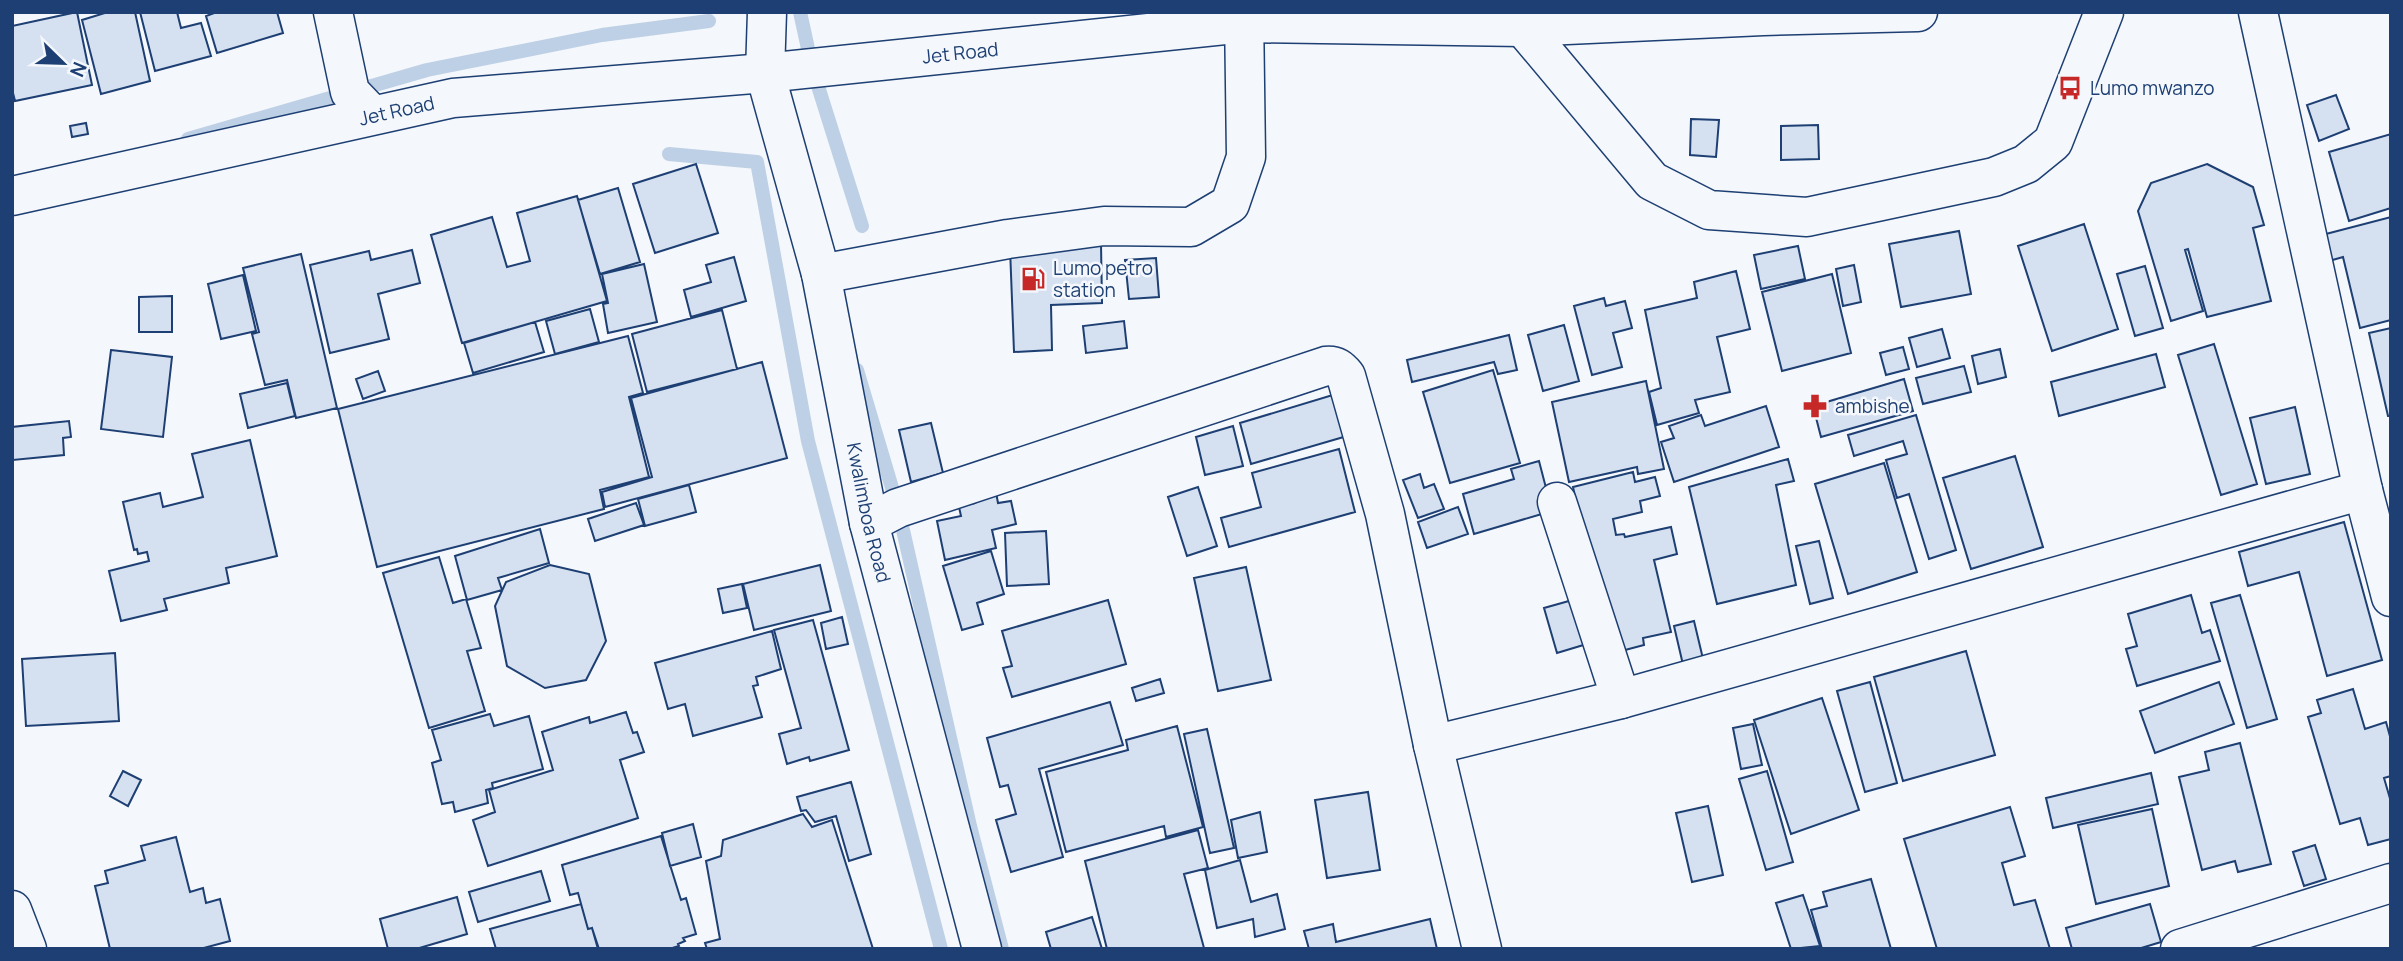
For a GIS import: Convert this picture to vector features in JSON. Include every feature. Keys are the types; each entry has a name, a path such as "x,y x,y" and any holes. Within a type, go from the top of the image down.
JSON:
{"street":[{"path":"333,12 350,92 372,116"},
{"name":"Kwalimboa Road","path":"766,12 765,74 821,274 869,523 982,949"},
{"name":"Jet Road","path":"12,196 453,98 765,74 1244,18 1523,27 1763,14 1918,12"},
{"path":"1523,27 1652,181 1709,210 1807,217 1994,177 2026,164 2053,142 2104,12"},
{"path":"2258,12 2363,490 2391,597"},
{"path":"821,274 1008,239 1104,226 1191,227 1230,204 1246,157 1244,18"},
{"path":"869,523 898,508 1332,365 1340,368 1346,376 1385,514 1433,745 1482,949"},
{"path":"1433,745 1622,699 2363,490"},
{"path":"1557,502 1622,699"},
{"path":"2180,949 2391,883"},
{"path":"12,910 27,949"}],"building":[{"path":"77,12 92,85 15,101 12,89 12,26"},
{"path":"108,12 135,12 150,81 101,94 82,20"},
{"path":"140,12 177,12 181,28 201,23 211,56 155,71"},
{"path":"217,12 277,12 283,33 217,53 206,16"},
{"path":"2336,95 2349,129 2319,141 2307,105"},
{"path":"1691,119 1719,120 1716,157 1690,155"},
{"path":"86,123 88,134 72,137 70,126"},
{"path":"1818,125 1819,159 1781,160 1781,126"},
{"path":"2391,134 2391,208 2349,221 2329,152"},
{"path":"696,164 718,233 655,253 633,184"},
{"path":"2207,164 2253,187 2264,225 2253,228 2271,301 2207,317 2188,249 2185,250 2203,311 2171,321 2138,211 2151,183"},
{"path":"618,188 640,262 600,274 578,200"},
{"path":"577,196 607,301 462,343 431,235 492,217 507,267 530,261 517,213"},
{"path":"2391,217 2391,320 2360,328 2343,257 2329,261 2322,235"},
{"path":"2084,224 2118,329 2052,351 2018,246"},
{"path":"1959,231 1971,294 1901,307 1889,244"},
{"path":"1101,244 1102,303 1051,305 1052,350 1014,352 1010,248"},
{"path":"1798,246 1805,279 1761,289 1754,255"},
{"path":"412,250 420,283 378,294 389,339 330,353 310,265 369,251 371,260"},
{"path":"301,254 337,408 296,418 287,380 265,385 252,334 259,332 243,268"},
{"path":"734,257 746,301 691,317 684,290 711,282 706,265"},
{"path":"1156,258 1159,297 1129,299 1125,260"},
{"path":"644,264 657,322 608,333 603,304 608,303 602,274"},
{"path":"1854,265 1861,302 1843,306 1836,269"},
{"path":"2145,266 2163,328 2135,336 2117,274"},
{"path":"1736,271 1750,329 1717,337 1730,392 1695,400 1699,413 1657,425 1649,392 1661,388 1645,310 1697,298 1694,282"},
{"path":"1832,274 1851,353 1782,371 1762,292"},
{"path":"243,275 256,331 221,339 208,284"},
{"path":"172,296 172,332 139,332 139,297"},
{"path":"1604,298 1606,306 1625,301 1632,328 1613,333 1622,367 1592,375 1574,306"},
{"path":"590,309 599,342 555,354 546,321"},
{"path":"722,310 737,369 647,392 632,334"},
{"path":"1124,321 1127,348 1086,353 1083,326"},
{"path":"535,322 544,352 473,373 464,343"},
{"path":"1564,325 1579,381 1543,391 1528,335"},
{"path":"2391,328 2391,416 2388,416 2369,333"},
{"path":"1942,329 1950,358 1917,367 1909,338"},
{"path":"1509,335 1517,370 1498,374 1494,362 1412,382 1407,360"},
{"path":"628,336 643,393 629,397 649,477 600,490 604,509 377,567 338,409"},
{"path":"2214,344 2257,484 2221,495 2178,355"},
{"path":"1903,347 1909,369 1886,375 1880,353"},
{"path":"2000,349 2006,377 1978,384 1972,356"},
{"path":"111,350 172,357 163,437 101,429"},
{"path":"2156,354 2165,387 2059,416 2051,382"},
{"path":"762,362 787,458 605,507 602,492 652,477 631,398"},
{"path":"1964,366 1971,392 1923,404 1916,378"},
{"path":"1493,370 1520,463 1450,483 1423,392"},
{"path":"378,371 385,391 363,399 356,379"},
{"path":"1904,379 1913,411 1821,437 1813,406"},
{"path":"1646,381 1664,469 1638,474 1637,467 1569,482 1552,402"},
{"path":"287,383 295,416 248,428 240,394"},
{"path":"1336,394 1347,436 1251,464 1240,423"},
{"path":"1766,406 1779,447 1674,482 1661,442 1674,438 1669,426 1701,415 1705,426"},
{"path":"2295,407 2310,474 2266,484 2250,418"},
{"path":"1916,415 1956,550 1929,559 1909,494 1897,498 1886,460 1907,454 1903,441 1854,456 1848,435"},
{"path":"69,421 71,437 63,438 64,455 13,460 12,427"},
{"path":"931,423 943,473 911,482 899,430"},
{"path":"1233,426 1243,466 1205,475 1196,437"},
{"path":"250,440 277,556 226,568 229,583 164,599 167,610 121,621 109,571 149,561 147,552 138,554 137,549 134,550 123,502 160,493 163,507 203,497 192,454"},
{"path":"1339,449 1355,512 1229,547 1221,518 1261,507 1252,473"},
{"path":"2015,456 2043,547 1971,569 1943,478"},
{"path":"1788,459 1794,481 1776,485 1796,585 1717,604 1689,487"},
{"path":"1539,461 1552,511 1474,534 1463,494 1514,479 1511,469"},
{"path":"1884,463 1917,572 1848,594 1815,484"},
{"path":"1633,472 1635,482 1655,477 1660,496 1640,501 1642,512 1613,519 1616,535 1624,534 1625,537 1671,527 1677,554 1654,560 1671,632 1643,638 1644,645 1610,654 1573,487"},
{"path":"1420,474 1424,488 1434,484 1444,509 1418,518 1403,480"},
{"path":"689,485 696,512 645,526 638,499"},
{"path":"995,487 998,503 1011,501 1016,524 992,530 996,548 945,560 937,521 961,516 959,507 975,503 971,493"},
{"path":"1198,487 1217,546 1187,556 1168,497"},
{"path":"636,503 644,525 595,541 588,519"},
{"path":"1458,507 1468,534 1427,548 1418,522"},
{"path":"2344,522 2382,660 2327,676 2299,572 2248,586 2239,552"},
{"path":"540,529 549,563 498,578 502,590 467,600 455,556"},
{"path":"1046,531 1049,584 1007,586 1005,533"},
{"path":"1819,541 1833,598 1810,604 1796,546"},
{"path":"991,551 1004,594 977,603 983,624 962,630 943,566"},
{"path":"439,557 453,603 466,599 481,648 467,651 485,711 429,728 383,573"},
{"path":"550,565 589,574 606,641 586,680 545,688 507,666 495,606 506,582"},
{"path":"820,565 831,611 754,630 743,584"},
{"path":"1246,567 1271,680 1218,691 1194,578"},
{"path":"742,584 747,608 723,613 718,589"},
{"path":"2191,595 2202,633 2210,630 2220,661 2137,686 2126,649 2137,646 2128,614"},
{"path":"2240,595 2277,719 2247,728 2211,603"},
{"path":"1576,599 1590,643 1557,653 1544,608"},
{"path":"1108,600 1126,664 1012,697 1003,668 1012,666 1002,631"},
{"path":"842,617 848,644 826,649 821,623"},
{"path":"813,620 849,750 810,761 809,757 787,764 779,734 801,728 774,630"},
{"path":"1694,621 1704,663 1684,669 1674,626"},
{"path":"772,631 781,669 756,677 758,685 753,686 762,717 693,736 685,704 668,709 655,663"},
{"path":"1966,651 1995,755 1903,781 1874,677"},
{"path":"115,653 119,721 26,726 22,659"},
{"path":"1160,679 1164,693 1136,701 1132,688"},
{"path":"1870,682 1897,783 1865,792 1837,691"},
{"path":"2219,682 2234,724 2155,753 2140,711"},
{"path":"2353,689 2365,729 2386,722 2391,740 2391,776 2384,778 2391,802 2391,839 2368,845 2360,818 2340,824 2308,717 2321,713 2317,700"},
{"path":"1822,698 1859,810 1791,834 1754,720"},
{"path":"1110,702 1123,745 1039,769 1063,857 1011,872 996,820 1016,814 1008,785 1000,787 987,738"},
{"path":"626,712 633,733 637,732 644,752 620,760 638,818 488,866 473,820 495,812 489,790 553,770 542,732 589,717 590,723"},
{"path":"490,714 494,726 529,716 543,769 492,783 493,788 486,790 488,803 455,812 453,802 442,804 432,763 441,760 432,730"},
{"path":"1753,724 1762,765 1741,769 1733,728"},
{"path":"1177,726 1203,827 1166,837 1164,826 1066,852 1046,772 1128,750 1126,740"},
{"path":"1207,729 1234,848 1210,853 1184,734"},
{"path":"2240,743 2271,864 2238,872 2235,861 2202,870 2179,777 2209,770 2205,752"},
{"path":"123,771 141,780 128,806 110,796"},
{"path":"1767,771 1793,862 1766,870 1739,779"},
{"path":"2151,773 2158,804 2053,828 2046,798"},
{"path":"851,782 871,854 849,861 836,816 815,822 806,810 801,811 797,797"},
{"path":"1368,792 1380,870 1327,878 1315,800"},
{"path":"1708,806 1723,875 1692,882 1676,813"},
{"path":"2010,807 2025,856 2002,863 2014,905 2035,900 2050,949 1937,949 1904,839"},
{"path":"2152,809 2169,886 2096,904 2078,825"},
{"path":"1260,812 1267,852 1238,858 1231,820"},
{"path":"803,814 812,827 832,820 873,949 707,949 705,943 720,939 706,861 721,856 723,840"},
{"path":"693,824 701,857 670,866 662,833"},
{"path":"1198,830 1208,868 1184,874 1204,948 1107,949 1085,861"},
{"path":"661,836 681,900 686,898 696,934 683,938 685,941 678,944 679,946 669,949 599,949 592,928 588,929 578,893 570,895 562,865"},
{"path":"176,837 190,892 203,888 206,903 220,899 230,941 200,949 110,949 95,886 108,883 105,871 145,860 141,846"},
{"path":"2315,845 2326,879 2304,886 2293,852"},
{"path":"1240,860 1251,902 1277,894 1285,929 1255,937 1253,919 1217,928 1205,870"},
{"path":"541,871 550,901 478,922 469,892"},
{"path":"1871,879 1891,949 1822,949 1811,910 1827,906 1823,892"},
{"path":"1803,895 1820,946 1791,949 1776,903"},
{"path":"457,897 467,934 416,949 388,949 380,919"},
{"path":"581,904 588,929 592,928 598,949 496,949 490,929"},
{"path":"2150,904 2161,942 2138,949 2072,949 2066,928"},
{"path":"1092,917 1102,949 1051,949 1046,932"},
{"path":"1430,919 1437,949 1309,949 1304,931 1333,924 1336,942"}],"waterway":[{"path":"800,12 812,67 862,226"},
{"path":"188,139 427,70 602,35 709,21"},
{"path":"669,154 757,162 808,441 941,949"},
{"path":"857,370 898,508 970,826 1002,949"}],"place":[{"name":"Lumo mwanzo","path":"2070,88"},
{"name":"Lumo petro station","path":"1033,279"},
{"name":"ambishe","path":"1815,406"}]}
